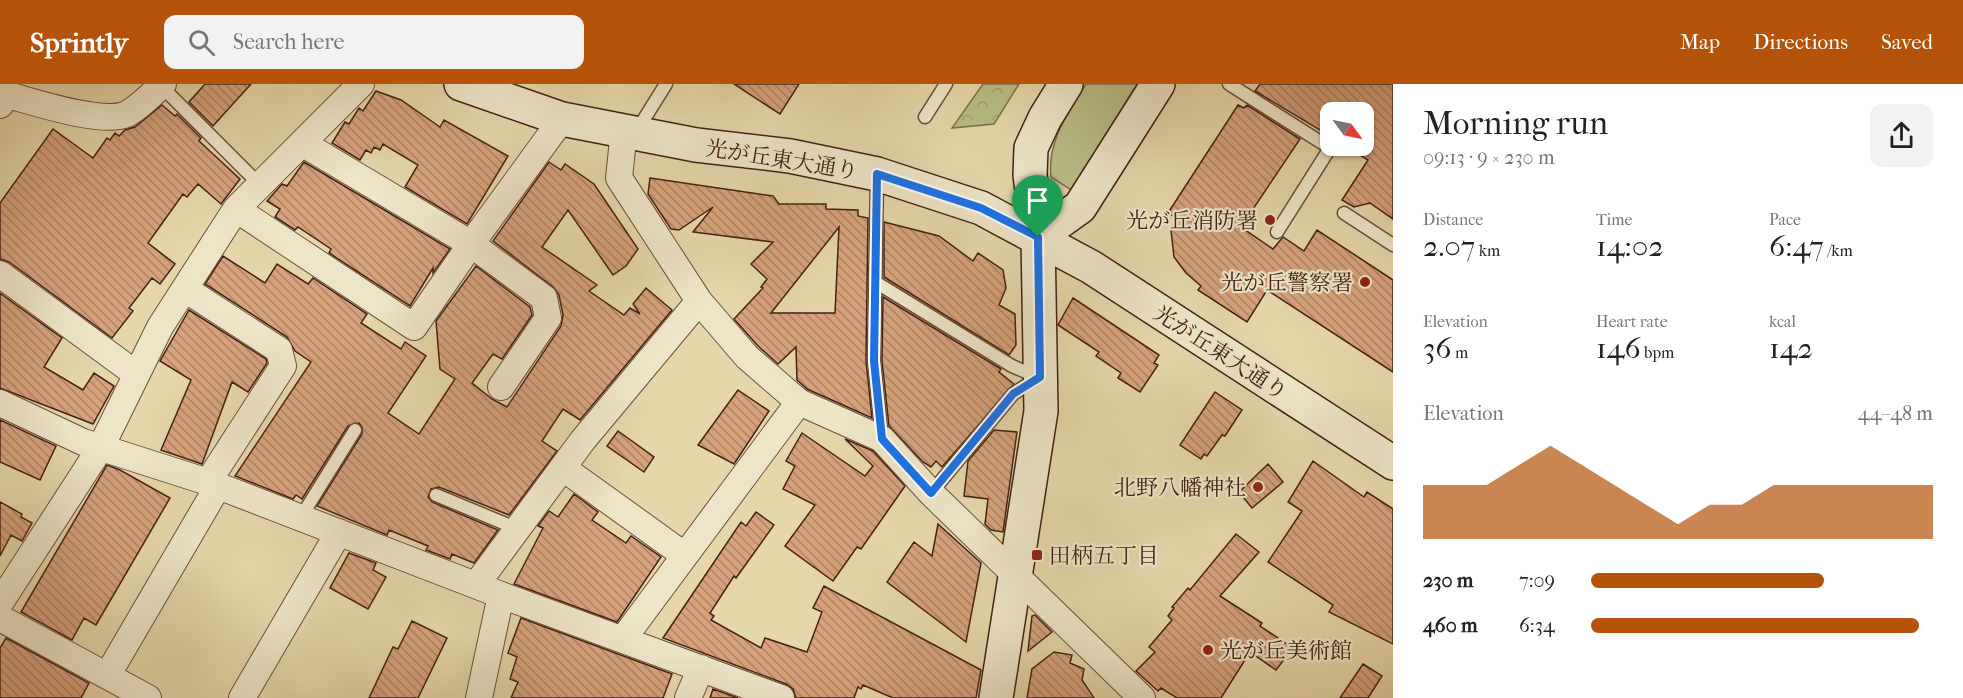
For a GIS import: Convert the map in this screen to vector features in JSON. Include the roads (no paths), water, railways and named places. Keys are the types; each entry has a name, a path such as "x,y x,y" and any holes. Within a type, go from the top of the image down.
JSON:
{"street":[{"path":"0,603 101,447 160,327 236,209 259,183 361,84"},
{"name":"光が丘東大通り","path":"460,84 562,119 696,145 790,156 877,174 981,208 1092,267 1388,449"},
{"path":"996,698 1017,577 1041,411 1038,237 1030,175 1031,148 1045,118 1066,84"},
{"path":"1038,237 1080,207 1158,84"},
{"path":"0,105 8,95 67,111 112,117 131,111 162,85"},
{"path":"236,209 414,327 562,119"},
{"path":"630,131 619,178 699,301 747,357 799,402 819,413 882,439 931,493 1142,698"},
{"path":"302,143 471,244 544,298 548,318 501,387"},
{"path":"0,274 136,374"},
{"path":"107,676 213,484 283,366 279,350 185,289"},
{"path":"476,585 583,440 699,301"},
{"path":"623,639 799,402"},
{"path":"0,403 83,442 213,484 501,595 778,697"},
{"path":"563,468 684,555"},
{"path":"242,698 339,532"},
{"path":"479,698 501,595"},
{"path":"0,618 148,698"},
{"path":"688,698 701,668"}],"lane":[{"path":"630,131 666,84"},
{"path":"925,117 946,84"},
{"path":"1229,84 1330,148 1277,232"},
{"path":"162,85 259,183"},
{"path":"877,174 874,361 882,439"},
{"path":"1344,213 1393,245"},
{"path":"877,284 1012,366 1040,377"},
{"path":"931,493 1013,394 1040,377"},
{"path":"301,518 355,430"},
{"path":"436,495 518,529"}],"place":[{"name":"光が丘消防署","path":"1270,220"},
{"name":"光が丘警察署","path":"1365,282"},
{"name":"北野八幡神社","path":"1258,487"},
{"name":"田柄五丁目","path":"1037,555"},
{"name":"光が丘美術館","path":"1208,650"}]}
